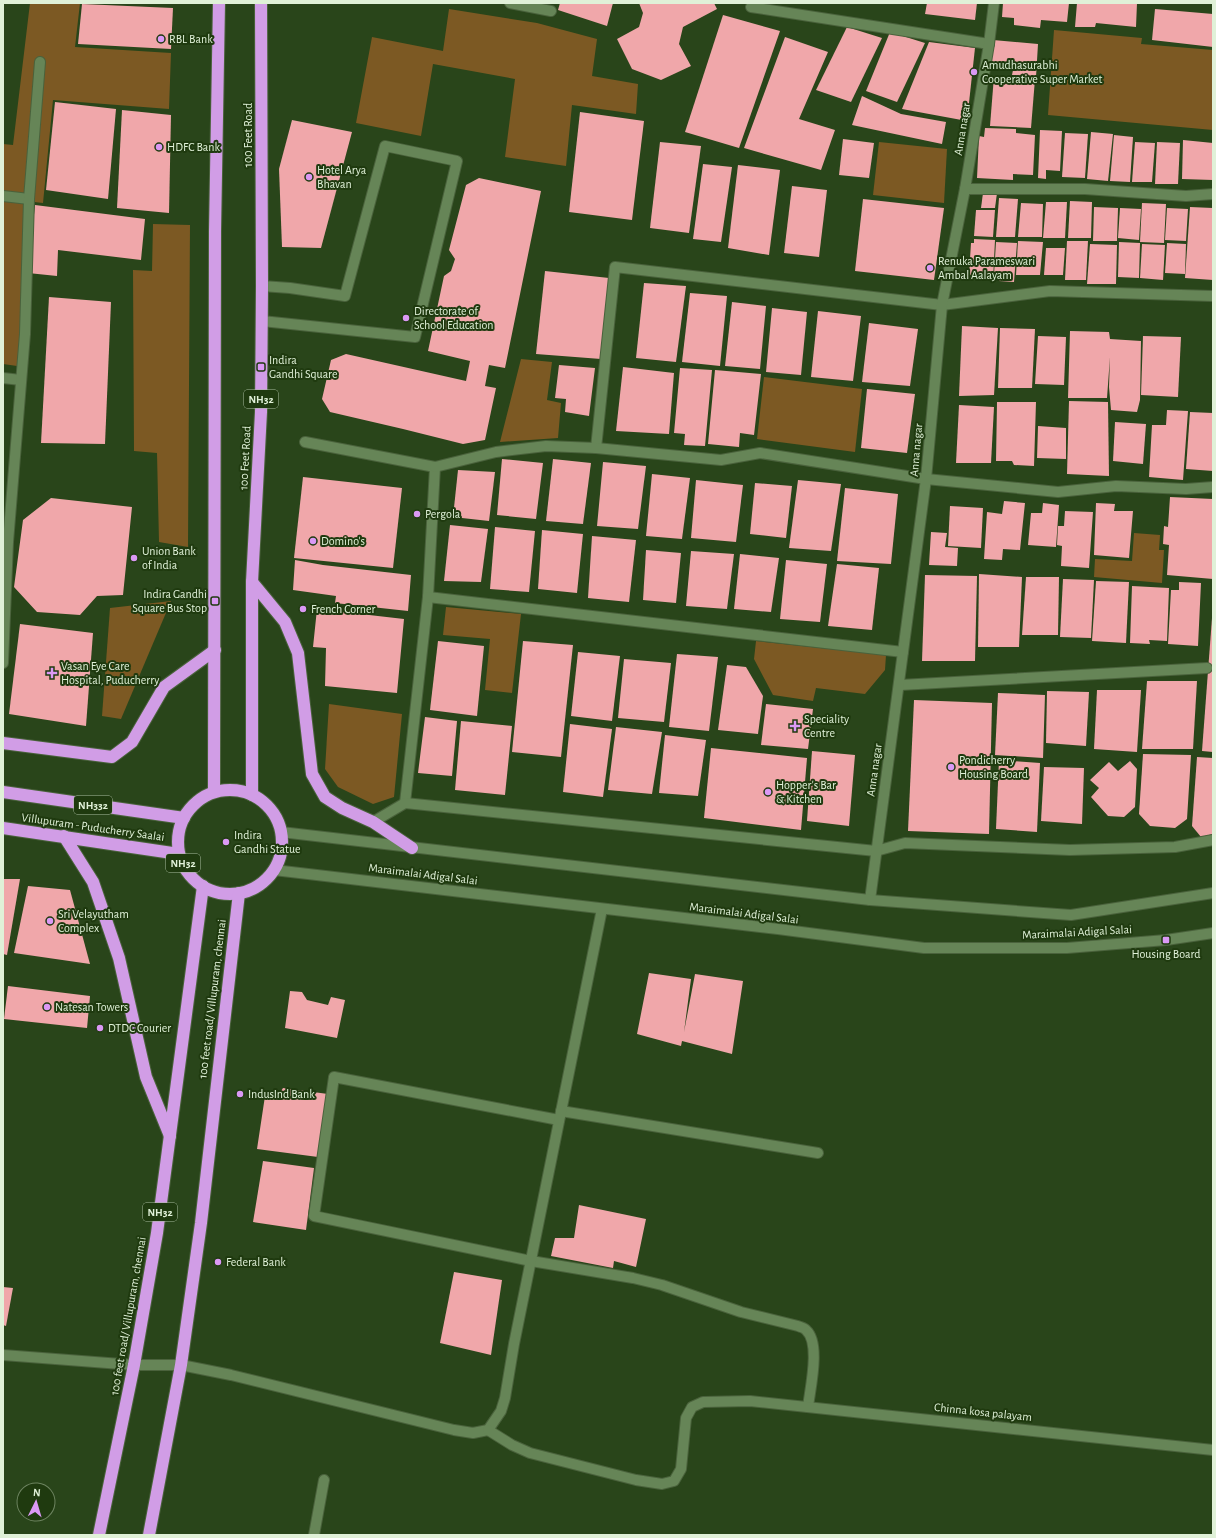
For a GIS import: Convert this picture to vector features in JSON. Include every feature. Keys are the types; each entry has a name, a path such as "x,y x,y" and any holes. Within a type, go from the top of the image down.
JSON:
{"highway":[{"path":"214,792 216,231 219,3"},
{"name":"100 Feet Road","path":"252,795 252,582 261,412 261,3"},
{"path":"252,582 284,622 298,653 312,774 325,796 342,808 373,822 412,848"},
{"path":"3,744 112,757 132,742 164,687 215,650"},
{"name":"NH32","path":"227,790 239,791 252,795 271,810 278,821 282,845 280,858 274,870 265,881 252,889 239,893 227,894 214,891 203,886 192,878 184,867 179,854 179,830 191,807 202,798 214,792 227,790"},
{"name":"Villupuram - Puducherry Saalai","path":"3,792 184,818"},
{"name":"Villupuram - Puducherry Saalai","path":"3,828 179,854"},
{"path":"64,836 93,882 119,958 146,1077 170,1137"},
{"name":"100 feet road/ Villupuram, chennai","path":"99,1535 134,1365 157,1233 203,886"},
{"name":"100 feet road/ Villupuram, chennai","path":"149,1535 181,1365 201,1223 239,893"}],"street":[{"path":"510,3 551,11"},
{"name":"Anna nagar","path":"870,900 900,684 926,479 942,305 965,189 989,44 994,3"},
{"path":"751,7 989,44"},
{"path":"3,663 6,545 25,334 29,199 40,62"},
{"path":"262,286 290,288 345,296 385,146 457,161 415,337 262,321"},
{"path":"965,189 1085,189 1186,196 1213,194"},
{"path":"3,196 29,199"},
{"path":"596,448 615,267 942,305 1050,291 1213,296"},
{"path":"3,378 21,380"},
{"path":"305,442 435,467 496,452 546,446 596,448 721,460 760,453 926,479 1058,492 1116,486 1186,489 1213,487"},
{"path":"405,804 428,597 435,467"},
{"path":"428,597 903,652"},
{"path":"900,684 1207,668"},
{"path":"373,822 405,804 876,850 905,843 1070,850 1175,847 1213,840"},
{"name":"Maraimalai Adigal Salai","path":"281,832 870,900 1071,915 1213,893"},
{"name":"Maraimalai Adigal Salai","path":"274,870 778,929 924,948 1067,948 1166,940 1213,933"},
{"path":"3,1355 134,1365 181,1365 231,1375 454,1430 473,1433 488,1430 501,1411 505,1398 514,1344 602,909"},
{"path":"808,1407 814,1355 812,1340 806,1329 741,1312 662,1285 633,1278 531,1260 314,1216 334,1078 560,1115 818,1153"},
{"name":"Chinna kosa palayam","path":"488,1430 512,1445 530,1453 636,1480 662,1484 674,1481 681,1469 686,1418 692,1407 703,1402 750,1401 1213,1450"},
{"path":"314,1535 324,1480"}],"shaded area":[{"path":"30,3 80,3 75,47 171,53 169,109 53,100 43,203 25,201 23,296 17,366 3,364 3,144 13,145"},
{"path":"449,9 537,23 597,39 592,76 638,84 636,114 572,105 566,166 505,157 515,79 433,64 421,136 356,123 372,37 443,51"},
{"path":"1054,30 1142,38 1141,44 1213,50 1213,130 1048,115"},
{"path":"879,142 947,149 944,203 873,195"},
{"path":"153,224 190,225 188,547 159,542 157,453 134,451 133,270 152,271"},
{"path":"521,359 552,362 547,400 561,403 558,438 500,442"},
{"path":"764,377 862,389 855,452 757,439"},
{"path":"1134,533 1160,535 1159,550 1164,550 1162,583 1094,577 1095,559 1132,561"},
{"path":"171,601 121,719 102,716 110,608"},
{"path":"446,607 521,614 512,693 485,690 490,639 443,635"},
{"path":"756,641 886,655 885,670 865,694 816,688 813,701 773,695 754,659"},
{"path":"329,704 402,714 394,797 373,804 338,787 325,769"}],"building":[{"path":"560,3 613,3 607,26 558,10"},
{"path":"639,3 714,3 717,9 683,27 679,44 691,66 661,80 632,69 617,39 639,27 643,13"},
{"path":"927,3 977,3 975,20 925,14"},
{"path":"1003,3 1069,3 1067,22 1041,20 1040,28 1014,25 1014,18 1002,17"},
{"path":"1077,3 1137,3 1136,27 1096,23 1095,27 1075,27"},
{"path":"82,4 173,8 171,49 78,44"},
{"path":"1155,9 1213,14 1213,47 1152,40"},
{"path":"723,15 780,31 739,148 685,132"},
{"path":"847,27 882,38 851,102 816,90"},
{"path":"890,32 925,43 897,102 866,91"},
{"path":"785,37 828,52 799,119 835,130 821,170 744,148"},
{"path":"993,40 1038,44 1036,77 1012,75 1013,70 991,68"},
{"path":"929,42 975,48 967,121 902,109"},
{"path":"994,76 1035,79 1031,128 990,126"},
{"path":"862,96 901,114 946,122 942,144 852,125"},
{"path":"55,102 116,109 108,199 46,190"},
{"path":"122,110 171,115 169,213 117,208"},
{"path":"580,112 644,121 632,220 569,212"},
{"name":"Hotel Arya Bhavan","path":"292,120 352,132 321,248 282,247 279,169"},
{"path":"985,128 1016,129 1016,133 1035,135 1033,175 1013,174 1013,180 977,178 979,136 984,137"},
{"path":"1040,130 1062,131 1060,171 1046,170 1046,179 1038,178"},
{"path":"1091,132 1113,134 1108,181 1087,179"},
{"path":"1065,133 1088,134 1085,178 1062,177"},
{"path":"1114,135 1133,137 1130,182 1110,181"},
{"path":"843,139 874,143 869,178 839,175"},
{"path":"1183,140 1213,143 1213,180 1182,179"},
{"path":"660,142 701,146 689,233 650,228"},
{"path":"1135,142 1155,143 1152,182 1132,182"},
{"path":"1157,142 1180,143 1178,184 1155,184"},
{"path":"703,164 732,167 721,242 693,239"},
{"path":"738,165 780,170 769,255 728,248"},
{"path":"479,178 541,191 505,368 489,365 485,386 496,388 485,440 463,444 330,412 322,399 331,360 346,354 466,381 470,361 428,351 444,276 451,271 455,259 449,250 466,185"},
{"path":"792,186 827,190 819,257 784,253"},
{"path":"983,193 997,193 995,208 981,208"},
{"path":"999,198 1018,199 1015,237 996,237"},
{"path":"863,199 944,208 934,280 855,271"},
{"path":"1070,201 1092,202 1091,238 1068,238"},
{"path":"1046,202 1067,202 1065,238 1043,238"},
{"path":"1021,203 1043,204 1042,237 1018,237"},
{"path":"1142,203 1166,204 1164,243 1140,242"},
{"path":"35,205 145,219 141,260 58,250 57,276 28,273"},
{"path":"1094,207 1118,208 1117,241 1093,241"},
{"path":"1190,207 1213,208 1213,280 1185,278"},
{"path":"1120,208 1141,209 1139,240 1118,238"},
{"path":"1167,208 1188,209 1186,241 1165,240"},
{"path":"976,210 995,210 993,237 974,236"},
{"path":"974,239 995,240 993,280 985,280 985,276 969,275 971,243 974,243"},
{"path":"1018,241 1043,242 1040,275 1016,275"},
{"path":"1067,241 1088,241 1086,280 1065,280"},
{"path":"996,242 1017,243 1014,282 999,281 1000,276 994,275"},
{"path":"1119,242 1140,243 1139,278 1118,277"},
{"path":"1167,243 1186,244 1185,274 1165,273"},
{"path":"1090,244 1117,245 1116,284 1087,284"},
{"path":"1142,244 1165,245 1163,280 1140,278"},
{"path":"1046,248 1065,248 1063,275 1044,275"},
{"path":"545,271 609,278 601,359 536,354"},
{"path":"644,283 686,286 676,362 636,358"},
{"path":"690,293 727,296 720,366 682,362"},
{"path":"49,297 111,302 105,444 41,443"},
{"path":"732,302 766,306 760,369 725,366"},
{"path":"772,308 807,312 801,375 766,372"},
{"path":"818,311 861,316 853,381 811,377"},
{"path":"869,323 918,329 910,386 862,382"},
{"path":"962,326 998,328 994,395 959,396"},
{"path":"1000,328 1035,329 1032,388 998,388"},
{"path":"1070,331 1109,332 1110,339 1141,341 1140,400 1137,412 1111,410 1109,387 1110,357 1107,398 1068,398"},
{"path":"1038,336 1066,337 1064,385 1035,384"},
{"path":"1143,336 1181,337 1178,397 1141,395"},
{"path":"559,365 595,368 589,416 565,412 566,399 555,398"},
{"path":"623,367 674,373 669,434 616,431"},
{"path":"680,368 712,370 705,446 684,445 685,434 674,433"},
{"path":"715,370 761,374 754,435 740,433 739,447 708,444"},
{"path":"867,389 915,394 907,453 861,448"},
{"path":"1069,401 1108,402 1109,476 1067,474"},
{"path":"997,402 1036,402 1034,466 1014,465 1012,461 996,461"},
{"path":"959,405 994,407 991,463 956,463"},
{"path":"1167,410 1188,411 1183,480 1149,477 1152,425 1166,425"},
{"path":"1190,412 1213,413 1213,471 1186,469"},
{"path":"1115,422 1146,424 1143,464 1113,461"},
{"path":"1038,426 1066,428 1066,459 1037,458"},
{"path":"502,459 543,463 536,519 497,515"},
{"path":"553,459 591,463 583,524 546,521"},
{"path":"603,462 646,466 638,529 597,526"},
{"path":"458,470 495,472 489,521 453,517"},
{"path":"652,474 690,478 682,539 646,536"},
{"path":"303,477 402,488 393,568 294,558"},
{"path":"696,480 743,485 736,542 691,538"},
{"path":"798,480 841,484 831,551 789,548"},
{"path":"755,483 792,486 786,538 750,534"},
{"path":"845,488 898,494 891,564 837,561"},
{"path":"1170,497 1213,499 1213,579 1167,575 1169,545 1163,544 1164,526 1168,527"},
{"path":"51,498 132,507 123,595 97,596 80,615 37,612 14,587 23,520"},
{"path":"1004,501 1025,503 1020,550 1003,549 1002,560 984,559 987,512 1002,514"},
{"path":"1043,503 1059,505 1056,547 1028,545 1031,513 1042,513"},
{"path":"1096,503 1115,504 1114,511 1133,511 1129,558 1094,555"},
{"path":"950,506 983,508 981,548 948,546"},
{"path":"1065,511 1093,512 1089,568 1061,566 1062,546 1057,545 1058,526 1064,526"},
{"path":"450,525 488,529 481,582 444,581"},
{"path":"495,527 535,531 529,592 490,589"},
{"path":"542,530 583,534 577,593 538,589"},
{"path":"931,532 947,533 945,547 958,548 957,566 929,565"},
{"path":"592,536 636,540 629,602 588,598"},
{"path":"646,550 681,553 676,603 643,600"},
{"path":"691,551 734,554 727,609 686,606"},
{"path":"740,554 779,558 771,612 734,609"},
{"path":"295,560 323,565 411,575 408,611 335,603 336,596 293,590"},
{"path":"786,560 827,564 820,622 780,619"},
{"path":"837,564 879,568 872,630 828,626"},
{"path":"979,574 1022,577 1019,647 978,647"},
{"path":"925,575 977,576 975,661 922,661"},
{"path":"1026,577 1059,577 1058,635 1022,635"},
{"path":"1063,579 1094,580 1091,638 1060,637"},
{"path":"1096,581 1129,582 1126,643 1092,641"},
{"path":"1179,582 1201,583 1198,646 1168,644 1171,590 1179,590"},
{"path":"1132,586 1169,588 1167,641 1149,640 1150,644 1130,643"},
{"path":"317,609 404,619 397,693 325,686 326,648 313,647"},
{"path":"1213,618 1213,752 1202,751"},
{"name":"Vasan Eye Care Hospital, Puducherry","path":"20,624 93,633 86,726 9,714"},
{"path":"438,641 484,646 477,716 430,710"},
{"path":"523,641 573,645 561,757 512,752"},
{"path":"578,652 620,656 612,721 571,716"},
{"path":"677,654 718,657 709,731 669,727"},
{"path":"624,659 671,663 664,722 618,718"},
{"path":"727,665 746,667 763,696 758,734 718,730"},
{"path":"1147,681 1197,681 1193,749 1142,749"},
{"path":"1097,690 1141,690 1137,752 1094,749"},
{"path":"1047,691 1089,692 1086,746 1046,743"},
{"path":"998,693 1045,695 1043,758 995,755"},
{"name":"Pondicherry Housing Board","path":"914,700 992,703 989,834 908,831"},
{"path":"766,704 813,709 808,749 761,745"},
{"path":"425,717 457,721 452,776 418,773"},
{"path":"461,721 512,726 505,795 455,790"},
{"path":"570,724 612,729 603,797 563,792"},
{"path":"616,727 662,732 652,794 608,790"},
{"path":"665,735 706,740 698,796 659,793"},
{"path":"711,748 807,758 801,830 704,818"},
{"path":"812,751 855,755 849,826 807,821"},
{"path":"1143,754 1191,755 1187,819 1175,828 1150,826 1139,814"},
{"path":"1197,757 1213,758 1213,834 1201,837 1192,826"},
{"path":"999,760 1040,763 1037,832 996,829"},
{"path":"1130,761 1137,769 1135,807 1124,817 1108,816 1091,797 1099,788 1090,780 1109,762 1118,771"},
{"path":"1044,767 1084,768 1082,824 1041,821"},
{"path":"3,879 20,879 7,955 3,954"},
{"name":"Sri Velayutham Complex","path":"28,886 70,890 90,964 14,953"},
{"path":"649,973 691,979 684,1032 695,974 743,981 732,1054 682,1041 681,1046 637,1034"},
{"name":"Natesan Towers","path":"8,986 90,996 87,1028 4,1019"},
{"path":"290,991 302,992 307,1000 328,1005 331,997 345,1000 337,1038 285,1028"},
{"path":"283,1088 328,1094 318,1157 257,1149 265,1096 278,1096"},
{"path":"263,1161 314,1168 306,1230 253,1222"},
{"path":"579,1205 646,1219 636,1267 614,1261 613,1268 551,1256 555,1238 574,1238"},
{"path":"454,1272 502,1280 491,1355 440,1343"},
{"path":"3,1287 13,1288 6,1326 3,1325"}],"place":[{"name":"RBL Bank","path":"161,39"},
{"name":"Amudhasurabhi Cooperative Super Market","path":"974,72"},
{"name":"HDFC Bank","path":"159,147"},
{"name":"Hotel Arya Bhavan","path":"309,177"},
{"name":"Renuka Parameswari Ambal Aalayam","path":"930,268"},
{"name":"Directorate of School Education","path":"406,318"},
{"name":"Indira Gandhi Square","path":"261,367"},
{"name":"Pergola","path":"417,514"},
{"name":"Domino's","path":"313,541"},
{"name":"Union Bank of India","path":"134,558"},
{"name":"Indira Gandhi Square Bus Stop","path":"215,601"},
{"name":"French Corner","path":"303,609"},
{"name":"Vasan Eye Care Hospital, Puducherry","path":"52,673"},
{"name":"Speciality Centre","path":"795,726"},
{"name":"Pondicherry Housing Board","path":"951,767"},
{"name":"Hopper's Bar & Kitchen","path":"768,792"},
{"name":"Indira Gandhi Statue","path":"226,842"},
{"name":"Sri Velayutham Complex","path":"50,921"},
{"name":"Housing Board","path":"1166,940"},
{"name":"Natesan Towers","path":"47,1007"},
{"name":"DTDC Courier","path":"100,1028"},
{"name":"IndusInd Bank","path":"240,1094"},
{"name":"Federal Bank","path":"218,1262"}]}
